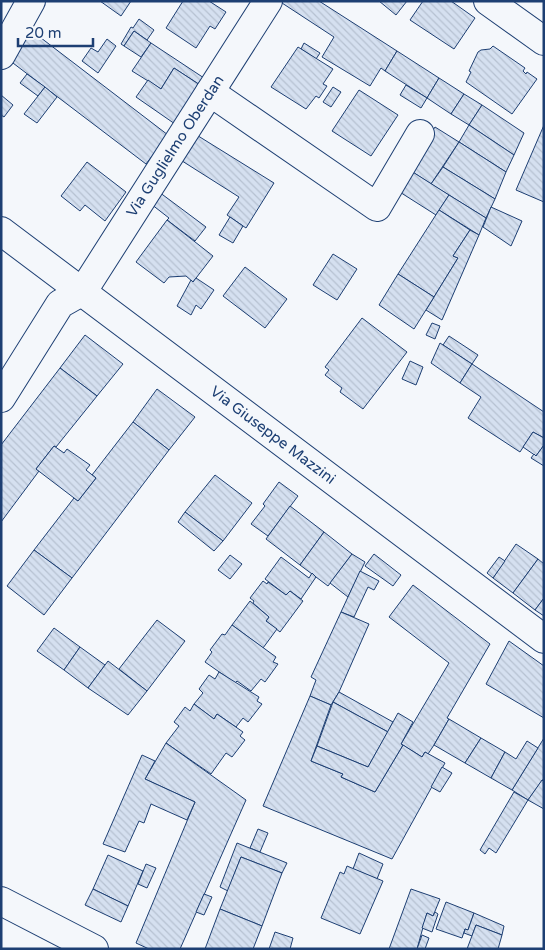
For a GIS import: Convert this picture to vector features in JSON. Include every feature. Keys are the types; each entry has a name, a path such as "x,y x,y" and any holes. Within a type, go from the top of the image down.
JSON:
{"street":[{"path":"1,55 31,1"},
{"name":"Via Guglielmo Oberdan","path":"83,291 268,1"},
{"path":"495,3 544,41"},
{"path":"210,92 377,207 420,134"},
{"name":"Via Giuseppe Mazzini","path":"1,231 544,639"},
{"path":"1,398 60,304 83,291"},
{"path":"1,901 94,949"}],"building":[{"path":"100,1 131,1 121,16"},
{"path":"183,1 209,1 226,12 215,29 210,26 196,48 166,28"},
{"path":"283,1 319,1 397,51 385,71 381,68 370,86 322,57 334,37 282,3"},
{"path":"379,1 407,1 396,15"},
{"path":"423,1 451,1 475,18 454,49 410,20"},
{"path":"139,19 154,30 147,40 134,31 124,46 121,44 131,27 133,28"},
{"path":"28,28 168,135 146,164 9,60"},
{"path":"134,31 151,43 141,57 124,46"},
{"path":"107,39 116,46 98,73 82,61 91,48 98,52"},
{"path":"151,43 204,78 200,85 174,68 161,89 132,71"},
{"path":"304,43 320,53 316,59 301,49"},
{"path":"493,46 525,68 523,71 526,74 527,72 537,79 512,114 466,82 478,52 490,49"},
{"path":"298,47 333,69 323,84 327,86 319,98 316,96 306,109 271,87"},
{"path":"397,51 439,78 427,98 385,71"},
{"path":"174,68 200,85 175,124 136,97 148,80 161,89"},
{"path":"27,74 45,87 38,96 20,83"},
{"path":"439,78 464,94 451,114 427,98"},
{"path":"406,85 427,98 421,108 400,95"},
{"path":"45,87 57,97 37,123 24,114"},
{"path":"333,87 341,92 331,107 323,102"},
{"path":"359,90 398,115 371,156 332,131"},
{"path":"464,94 482,105 469,125 451,114"},
{"path":"1,95 13,105 4,117 1,115"},
{"path":"482,105 524,133 514,155 469,125"},
{"path":"469,125 514,155 506,172 459,142"},
{"path":"544,125 544,202 516,190"},
{"path":"435,127 459,142 431,184 408,169"},
{"path":"195,134 274,183 246,228 227,215 239,197 179,159"},
{"path":"459,142 506,172 495,199 443,167"},
{"path":"87,162 126,192 105,221 85,205 80,211 61,196"},
{"path":"443,167 495,199 486,218 431,184"},
{"path":"408,169 449,195 436,215 395,189"},
{"path":"159,192 206,227 195,241 167,220 169,218 151,204"},
{"path":"449,195 486,218 479,235 439,210"},
{"path":"491,207 522,221 511,246 483,227"},
{"path":"439,210 470,230 453,256 458,258 434,297 398,274"},
{"path":"230,217 243,226 233,243 219,235"},
{"path":"167,220 213,256 193,282 186,276 169,277 164,283 136,262"},
{"path":"470,230 479,235 442,320 426,310 458,258 453,256"},
{"path":"333,254 357,269 337,300 313,285"},
{"path":"245,267 287,299 265,328 223,296"},
{"path":"398,274 434,297 414,329 379,305"},
{"path":"196,278 214,290 201,309 196,305 191,315 177,306 191,280 193,282"},
{"path":"362,318 407,352 363,409 340,392 342,388 325,375 329,370 325,367"},
{"path":"432,323 440,326 435,339 426,335"},
{"path":"85,335 123,364 97,396 60,368"},
{"path":"449,336 478,355 472,364 443,345"},
{"path":"440,343 472,364 460,383 431,363"},
{"path":"410,361 423,367 416,385 402,379"},
{"path":"472,364 544,412 544,438 533,432 520,452 468,418 481,397 460,383"},
{"path":"60,368 97,396 36,469 39,471 1,522 1,445"},
{"path":"157,389 195,417 169,450 133,422"},
{"path":"133,422 169,450 72,578 34,550 74,498 78,501 96,478 92,475"},
{"path":"533,432 544,438 544,445 536,456 523,447"},
{"path":"544,445 544,466 531,458 534,454 536,456"},
{"path":"54,446 64,453 67,449 90,465 86,470 96,478 78,501 36,469"},
{"path":"215,475 252,503 223,541 185,512"},
{"path":"279,482 298,496 268,536 251,524 265,506 263,504"},
{"path":"290,506 324,532 300,565 266,539"},
{"path":"185,512 223,541 214,551 178,522"},
{"path":"324,532 352,554 328,586 300,565"},
{"path":"516,544 538,559 513,593 493,578"},
{"path":"34,550 72,578 44,615 7,586"},
{"path":"352,554 365,562 348,597 330,583"},
{"path":"374,554 401,575 393,586 365,566"},
{"path":"230,555 242,564 230,579 218,570"},
{"path":"281,557 309,578 312,573 316,577 301,599 290,591 286,595 265,579"},
{"path":"499,557 505,561 493,578 487,573"},
{"path":"538,559 544,564 544,598 535,610 513,593"},
{"path":"360,571 379,581 374,590 368,587 354,617 341,612"},
{"path":"263,581 267,584 268,582 286,595 290,591 303,601 280,632 266,621 269,617 250,598"},
{"path":"413,585 490,644 447,718 449,719 434,745 428,754 425,752 422,757 401,744 449,663 389,617"},
{"path":"544,598 544,616 535,610"},
{"path":"250,601 269,617 266,621 277,629 263,648 232,625"},
{"path":"341,612 369,624 339,692 331,705 310,696 316,680 311,677"},
{"path":"157,620 185,641 147,691 119,669"},
{"path":"232,625 276,657 273,662 278,664 265,682 261,679 251,691 237,681 235,683 205,662 212,652 210,650 222,634 225,635"},
{"path":"54,628 80,647 64,670 37,651"},
{"path":"509,641 544,666 544,718 486,684"},
{"path":"80,647 105,665 88,688 64,670"},
{"path":"108,661 147,691 128,715 88,688"},
{"path":"219,672 259,697 257,701 262,704 248,722 243,718 236,727 217,714 214,719 194,704 203,693 199,689 209,675 215,679"},
{"path":"339,692 393,722 388,732 333,702"},
{"path":"310,696 331,705 311,761 343,774 341,777 375,792 403,745 422,757 425,752 445,763 392,859 263,806"},
{"path":"333,702 388,732 368,767 317,746"},
{"path":"194,704 214,719 217,714 243,732 240,736 245,740 232,757 226,753 211,774 166,743 179,726 174,722 185,707 190,711"},
{"path":"398,713 413,722 401,744 403,745 375,792 341,777 343,774 311,761 317,746 368,767"},
{"path":"449,719 481,738 465,763 434,745"},
{"path":"481,738 505,752 491,778 465,763"},
{"path":"544,738 544,778 528,800 512,790"},
{"path":"527,741 538,748 512,790 491,778 505,752 516,759"},
{"path":"166,743 246,800 180,949 149,949 136,943 195,802 145,779"},
{"path":"142,755 155,761 145,779 195,802 187,820 151,804 144,823 139,821 125,852 103,844"},
{"path":"442,767 452,773 440,792 431,787"},
{"path":"542,780 544,782 544,809 528,800"},
{"path":"514,792 528,800 496,853 489,848 485,854 480,850"},
{"path":"258,829 268,833 260,852 250,848"},
{"path":"237,843 287,863 282,873 241,857 228,891 220,887"},
{"path":"359,853 383,864 377,879 353,869"},
{"path":"108,855 143,871 128,906 93,889"},
{"path":"241,857 282,873 262,926 220,909"},
{"path":"146,864 156,868 147,888 138,884"},
{"path":"347,866 383,881 360,934 321,918 340,872 344,874"},
{"path":"93,889 128,906 121,922 85,905"},
{"path":"411,889 440,899 433,916 427,913 417,949 389,949"},
{"path":"204,894 212,897 204,915 196,912"},
{"path":"446,902 474,913 468,930 465,929 462,938 436,929"},
{"path":"220,909 262,926 253,949 205,949"},
{"path":"435,912 438,914 432,932 422,928 427,913 433,916"},
{"path":"474,913 504,926 502,935 476,925 472,936 464,933 465,929 468,930"},
{"path":"476,925 502,935 498,949 467,949"},
{"path":"275,932 293,938 290,949 269,949"},
{"path":"422,935 429,938 425,949 417,949"}]}
